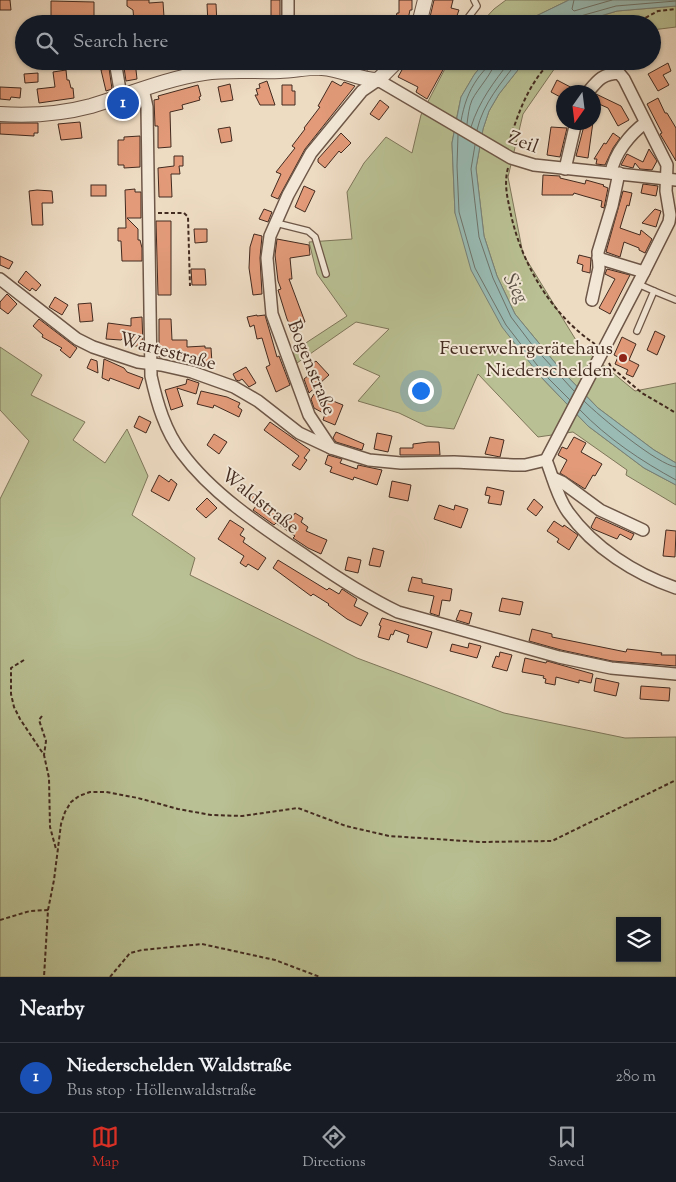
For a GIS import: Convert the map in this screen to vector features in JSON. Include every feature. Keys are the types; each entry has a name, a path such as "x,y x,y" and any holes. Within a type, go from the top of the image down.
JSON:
{"street":[{"path":"288,0 288,15"},
{"path":"422,15 425,0"},
{"path":"117,70 121,96"},
{"path":"0,114 38,115 64,112 189,76 236,70"},
{"path":"333,70 370,80 378,80"},
{"name":"Bogenstraße","path":"332,448 309,415 272,314 267,258 270,236 302,168 315,146 362,91 388,70"},
{"path":"594,85 607,73 619,73 624,79 667,165 672,179 666,191 670,215 669,222 638,284 546,460 557,494 568,512 590,536 627,566 652,580 676,588"},
{"name":"Zeil","path":"378,80 506,155 534,165 672,179"},
{"name":"Waldstraße","path":"143,89 147,107 151,364 154,390 171,436 193,467 247,515 289,546 375,601 398,612 559,657 611,668 676,674"},
{"path":"592,300 599,268 598,252 612,206 615,173 612,164 627,141 645,123"},
{"path":"565,169 574,130"},
{"path":"598,258 644,272"},
{"name":"Wartestraße","path":"0,279 77,339 138,362 192,372 234,387 258,401 294,430 332,448"},
{"path":"332,448 369,460 401,463 462,462 525,465 546,460"},
{"path":"553,478 562,482 600,510 643,530"}],"lane":[{"path":"470,15 477,6 474,0"},
{"path":"276,223 308,231 315,237 326,274"},
{"path":"638,284 676,300"},
{"path":"637,332 654,291"}],"path":[{"path":"649,15 658,10 676,9"},
{"path":"543,70 520,108 509,142 512,150 506,155 505,178 514,232 529,267 552,303 582,336 604,350 611,367 642,392 676,413"},
{"path":"148,214 184,213 188,217 190,286"},
{"path":"24,660 11,668 11,694 20,719 44,755"},
{"path":"42,716 39,720 46,741 44,755 49,778 50,827 57,851"},
{"path":"44,977 48,910 65,812 71,802 79,796 90,792 106,792 138,798 178,809 211,815 242,816 298,808 346,826 389,836 481,842 552,841 676,780"},
{"path":"0,920 30,911 48,910"},
{"path":"110,977 130,953 202,944 275,960 320,977"}],"green space":[{"path":"506,0 569,0 538,15 488,15"},
{"path":"676,6 676,27 661,29 661,15 604,15 617,11"},
{"path":"444,70 478,70 461,97 452,143 455,213 541,377 588,426 644,468 676,485 676,505 626,475 627,470 573,432 538,437 478,374 454,429 426,426 399,413 358,401 380,376 353,364 389,329 356,322 297,363 292,352 347,316 317,274 309,242 352,239 347,192 364,163 386,137 412,153 421,115"},
{"path":"518,70 554,70 523,114 508,177 523,254 579,345 635,391 676,383 676,463 654,450 598,408 561,370 515,314 497,276 484,236 476,168 483,129 489,111 499,94"},
{"path":"0,347 42,375 31,395 85,422 73,440 105,463 127,429 148,476 132,515 195,558 190,575 357,658 504,713 625,738 676,737 676,977 0,977 0,499 29,441 0,410"}],"water":[{"path":"569,0 676,0 676,6 617,11 604,15 538,15"},
{"path":"478,70 518,70 499,94 489,111 483,129 476,168 484,236 497,276 515,314 561,370 598,408 654,450 676,463 676,485 644,468 588,426 541,377 502,327 471,270 455,213 452,143 461,97"}],"building":[{"path":"0,0 10,0 11,10 0,10"},
{"path":"127,0 149,0 149,3 163,2 164,15 133,15 133,10 127,6"},
{"path":"271,0 280,0 280,15 271,15"},
{"path":"399,0 412,0 412,10 410,10 409,15 396,15 399,13"},
{"path":"434,0 453,0 451,8 459,10 457,15 430,15"},
{"path":"51,1 94,2 94,15 51,15"},
{"path":"207,4 216,4 217,15 208,15"},
{"path":"668,63 671,71 663,75 669,85 658,91 648,74 655,70 661,70 661,67"},
{"path":"66,70 67,80 69,80 71,88 73,88 74,98 39,103 37,89 55,87 53,72"},
{"path":"101,70 109,70 112,89 106,91"},
{"path":"124,70 136,70 137,79 126,81"},
{"path":"402,70 443,70 427,99 416,92 418,87 398,77"},
{"path":"38,73 38,82 25,83 24,74"},
{"path":"557,80 567,85 556,85 556,95 551,92"},
{"path":"267,81 275,105 260,105 255,95 258,95 256,89 260,88 259,84"},
{"path":"332,81 341,86 344,82 355,86 305,149 278,199 271,196 281,174 276,172 295,148 292,146 320,107 318,106"},
{"path":"230,84 233,100 221,102 218,87"},
{"path":"198,85 201,96 199,97 200,100 182,105 183,109 170,112 171,147 158,148 158,126 155,126 154,100 159,99 158,96"},
{"path":"282,85 292,85 292,91 295,91 295,105 282,105"},
{"path":"0,87 21,88 20,98 0,99"},
{"path":"601,96 621,106 629,120 618,126 608,108 601,105"},
{"path":"658,98 665,113 667,113 676,128 676,161 660,134 662,133 647,104"},
{"path":"380,100 389,107 379,120 370,114"},
{"path":"80,122 82,138 61,140 58,124"},
{"path":"0,123 38,123 38,133 34,133 34,136 0,134"},
{"path":"230,127 232,141 221,143 218,129"},
{"path":"551,127 556,127 556,130 567,130 560,157 547,155"},
{"path":"583,130 592,130 588,158 576,156"},
{"path":"341,133 351,143 341,153 339,151 325,168 318,162 318,159"},
{"path":"613,133 620,138 605,165 596,164 597,159 594,159"},
{"path":"140,136 140,167 124,168 124,165 118,165 118,140 124,140 124,137"},
{"path":"649,149 657,161 652,170 640,169 635,163 633,168 621,165 627,154 643,162"},
{"path":"174,156 183,156 183,166 179,166 180,174 171,174 172,197 159,197 158,168 174,166"},
{"path":"543,175 560,176 560,178 585,184 586,180 604,185 608,188 604,208 601,207 602,201 574,193 573,195 542,195"},
{"path":"643,184 658,186 656,196 641,193"},
{"path":"91,185 106,185 106,196 91,196"},
{"path":"304,186 315,191 305,212 295,207"},
{"path":"135,189 135,192 141,192 141,218 127,218 138,229 138,240 140,240 142,248 142,261 122,261 121,241 118,241 118,228 126,228 125,190"},
{"path":"29,191 52,191 53,203 42,203 43,225 32,225"},
{"path":"623,191 632,193 620,228 640,235 641,230 652,239 645,253 639,250 639,248 624,242 620,257 606,252"},
{"path":"264,209 272,212 268,222 259,219"},
{"path":"655,209 661,211 656,227 642,223"},
{"path":"156,221 171,221 171,295 158,295"},
{"path":"194,229 207,229 207,242 195,243"},
{"path":"254,234 262,236 260,258 262,294 253,295 249,268 250,247"},
{"path":"277,239 309,245 310,255 290,258 292,279 289,279 305,322 292,329 278,290 281,289 278,281 275,255"},
{"path":"579,255 591,258 590,273 582,271 583,265 577,263"},
{"path":"0,256 13,262 9,269 0,265"},
{"path":"191,269 205,269 206,285 192,285"},
{"path":"607,269 630,275 610,314 599,308 615,279 605,274"},
{"path":"26,271 41,285 36,291 32,288 30,291 18,282"},
{"path":"7,294 17,304 8,314 0,308 0,302"},
{"path":"55,297 68,305 62,315 49,307"},
{"path":"91,303 93,321 80,322 78,304"},
{"path":"265,315 277,357 279,356 290,385 276,392 266,367 270,365 262,338 257,339 254,325 250,327 247,317"},
{"path":"142,317 143,346 132,346 131,332 121,340 106,339 108,323 131,326 131,318"},
{"path":"39,319 77,348 70,358 60,350 62,348 42,337 43,335 33,326"},
{"path":"159,319 171,319 172,340 187,340 187,347 205,346 205,348 211,348 212,363 194,364 194,355 159,357"},
{"path":"655,331 665,336 657,355 647,350"},
{"name":"Feuerwehrgerätehaus Niederschelden","path":"622,337 636,344 629,360 639,365 633,377 626,374 628,370 615,364 618,357 614,355"},
{"path":"91,359 97,361 98,373 87,368"},
{"path":"104,359 124,368 127,372 143,378 139,389 110,378 109,381 102,378"},
{"path":"316,361 329,375 309,393 304,379 311,370 308,367"},
{"path":"246,367 256,383 249,387 242,379 236,380 233,374"},
{"path":"187,379 199,383 196,394 177,388 183,406 171,410 165,390 186,384"},
{"path":"201,391 227,397 240,403 238,407 242,410 239,417 214,405 213,408 197,404"},
{"path":"314,394 327,401 328,399 343,405 335,425 323,420 325,414 314,408 311,399"},
{"path":"139,416 151,422 146,433 134,427"},
{"path":"270,422 310,450 304,458 307,460 300,470 292,465 299,456 264,430"},
{"path":"336,432 364,444 362,450 336,442 333,438"},
{"path":"377,433 392,436 388,452 374,449"},
{"path":"214,434 227,442 219,454 207,445"},
{"path":"490,437 504,440 500,457 485,454"},
{"path":"574,437 586,443 581,452 602,464 585,489 560,473 567,460 558,455 562,447 567,449"},
{"path":"439,442 440,455 400,455 400,448 413,448 413,444"},
{"path":"328,455 342,459 340,463 357,469 358,465 382,470 377,485 354,477 353,480 330,472 332,467 325,464"},
{"path":"159,475 169,482 171,479 177,484 169,501 151,491"},
{"path":"392,481 411,485 408,501 389,497"},
{"path":"487,487 504,491 501,505 488,503 490,496 485,495"},
{"path":"254,494 290,521 295,513 303,518 301,522 308,527 306,531 327,540 321,554 308,548 293,538 295,536 276,523 274,525 253,510 256,506 248,501"},
{"path":"207,498 217,508 206,518 196,509"},
{"path":"534,499 543,507 536,516 527,509"},
{"path":"439,505 454,510 455,505 468,509 461,528 434,519"},
{"path":"596,517 634,534 631,540 620,534 617,539 593,529 591,527"},
{"path":"230,520 244,529 240,535 245,538 243,542 266,558 258,570 248,564 246,567 240,563 244,556 218,539"},
{"path":"554,521 563,527 564,525 578,535 569,550 557,542 559,539 547,531"},
{"path":"666,530 676,531 675,557 663,556"},
{"path":"373,548 384,551 380,567 369,565"},
{"path":"348,557 361,560 358,573 345,570"},
{"path":"278,560 327,590 329,588 339,594 342,589 357,599 354,606 368,613 361,626 347,619 313,594 311,596 273,568"},
{"path":"412,577 422,579 422,583 452,589 450,601 442,600 439,616 430,613 434,596 408,591"},
{"path":"502,598 523,602 520,615 499,611"},
{"path":"460,610 472,613 469,624 456,620"},
{"path":"382,618 432,632 427,648 407,642 409,635 395,630 389,640 378,637"},
{"path":"532,629 552,634 552,637 626,652 627,649 662,653 661,655 676,655 676,666 612,661 561,650 529,641"},
{"path":"469,643 481,646 477,658 450,651 452,644 468,648"},
{"path":"500,652 512,655 507,671 492,667 496,656 499,657"},
{"path":"525,658 546,663 547,661 593,674 591,683 579,680 579,683 556,677 555,685 545,683 546,679 543,678 544,676 522,672"},
{"path":"596,678 619,683 616,696 594,691"},
{"path":"641,686 670,688 669,701 640,699"}],"place":[{"name":"Niederschelden Waldstraße","path":"123,103"},
{"name":"Feuerwehrgerätehaus Niederschelden","path":"623,358"}],"water label":[{"name":"Sieg","path":"517,288"}]}
